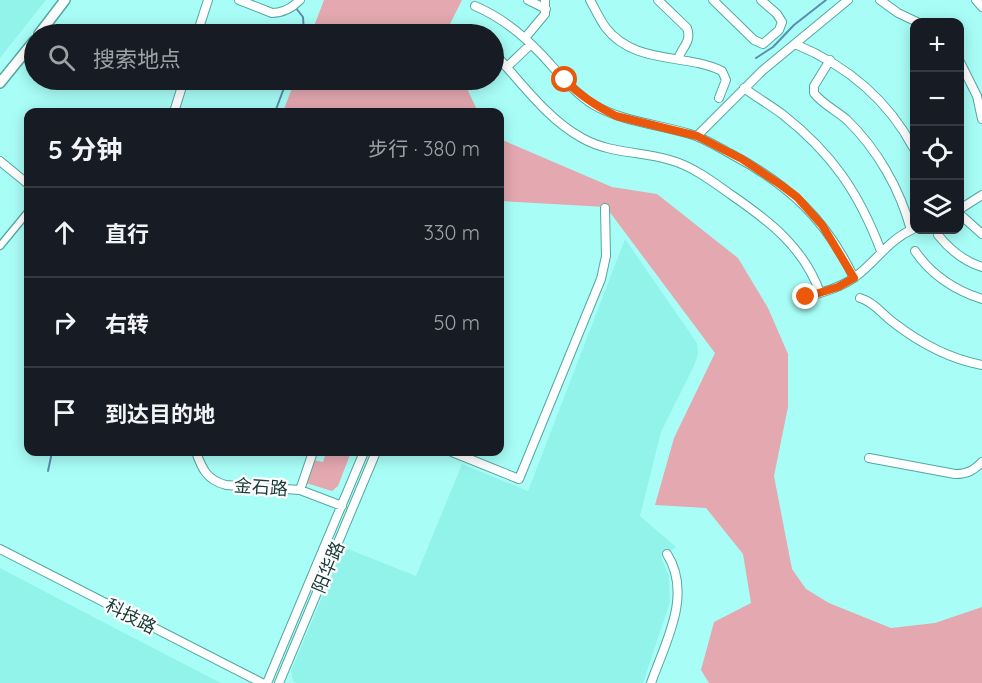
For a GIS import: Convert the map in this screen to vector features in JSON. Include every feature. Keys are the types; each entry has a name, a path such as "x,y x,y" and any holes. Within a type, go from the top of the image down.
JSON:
{"street":[{"path":"47,24 65,0"},
{"path":"200,24 208,0"},
{"path":"239,0 272,13 283,12 296,4"},
{"path":"528,0 546,9"},
{"path":"507,67 528,41 543,17 546,0"},
{"path":"590,0 607,29 627,45 651,56 678,59 722,71 726,80 719,98"},
{"path":"658,0 687,28 689,33 689,39 678,59"},
{"path":"713,0 753,40 763,44 779,30 782,22 777,14 761,0"},
{"path":"697,136 744,88 848,0"},
{"path":"880,0 910,19"},
{"path":"976,0 982,7"},
{"path":"475,6 498,17 528,41 572,88 594,105 616,116 697,136 742,159 797,197 822,225 854,278"},
{"path":"795,44 830,60 854,76 877,97 910,142"},
{"path":"0,83 24,53"},
{"path":"830,60 814,86 814,93 853,126 875,154 910,222"},
{"path":"504,64 551,116 584,139 608,148 677,162 717,185 761,215 784,235 800,254 813,274 820,293"},
{"path":"964,70 977,96 982,119"},
{"path":"744,88 801,129 830,157 857,197 881,251"},
{"path":"175,108 181,90"},
{"path":"0,160 24,181"},
{"path":"964,206 982,195"},
{"path":"462,456 519,479 601,279 606,256 605,208"},
{"path":"0,246 24,217"},
{"path":"964,218 982,234"},
{"path":"806,297 838,287 854,278 892,240 910,231"},
{"path":"938,235 954,252 982,267"},
{"path":"915,251 930,271 963,292 982,299"},
{"path":"861,298 922,342 953,357 982,365"},
{"name":"金石路","path":"198,456 204,472 217,483 300,490 342,506"},
{"path":"300,490 312,456"},
{"name":"阳华路","path":"267,683 362,456"},
{"name":"阳华路","path":"279,683 374,456"},
{"path":"869,458 955,474 972,471 982,462"},
{"name":"科技路","path":"0,549 262,683"},
{"path":"651,683 679,598 676,574 668,554"}],"shaded area":[{"path":"0,0 46,0 27,24 24,24 24,28 0,58"},
{"path":"324,0 462,0 450,24 315,24"},
{"path":"291,90 468,90 476,108 284,108"},
{"path":"504,141 612,187 657,194 738,258 768,308 788,354 788,407 774,476 792,569 806,589 829,603 891,628 935,623 982,607 982,683 709,683 701,670 714,622 751,603 743,554 706,508 655,505 674,438 715,353 606,207 504,201"},
{"path":"625,239 697,343 698,354 661,432 640,516 676,547 661,557 669,576 670,602 643,683 296,683 293,681 291,671 343,547 416,576 462,464 528,491"},
{"path":"325,456 349,456 338,486 332,491 306,483 313,460 323,462"},
{"path":"0,568 124,633 221,683 0,683"}],"waterway":[{"path":"756,58 773,47 794,25 826,0"},
{"path":"295,7 303,17 303,24"},
{"path":"276,108 283,90"},
{"path":"48,471 51,456"}],"route":[{"path":"565,80 594,105 616,116 697,136 742,159 797,197 822,225 854,278 838,287 806,297"}]}
